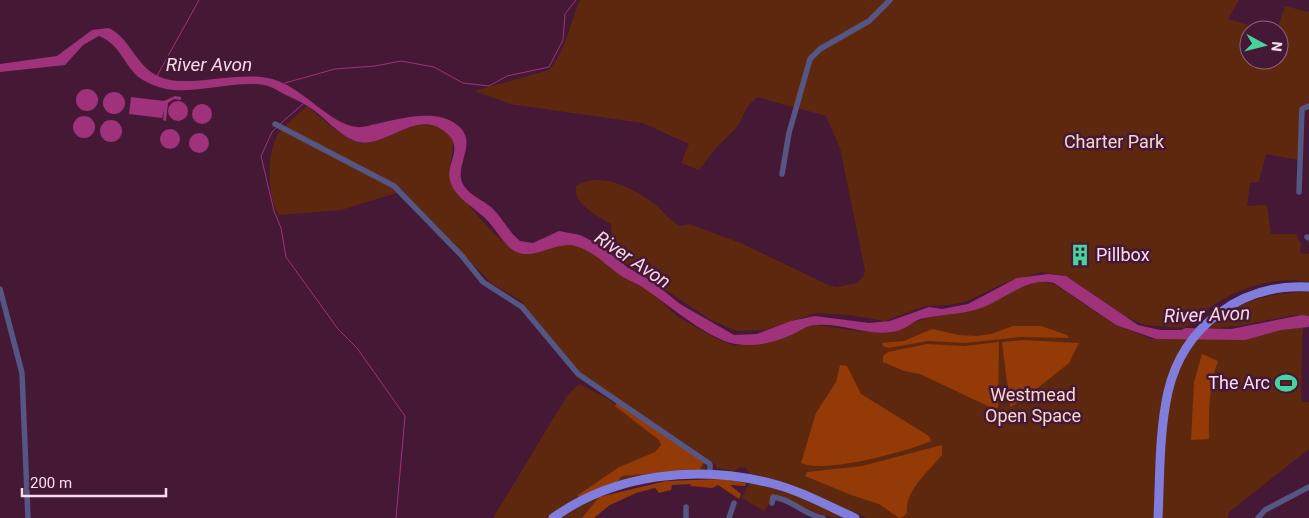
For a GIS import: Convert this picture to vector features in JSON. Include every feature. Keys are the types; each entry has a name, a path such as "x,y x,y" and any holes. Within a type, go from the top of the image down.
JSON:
{"main road":[{"path":"1158,518 1166,399 1174,372 1184,352 1205,324 1224,309 1246,298 1264,292 1309,288"},
{"path":"553,518 592,496 624,484 665,475 710,473 772,483 855,518"}],"street":[{"path":"782,174 788,133 810,59 820,50 869,20 890,0"},
{"path":"1299,192 1302,109 1309,106"},
{"path":"274,124 394,186 483,282 522,307 578,374 710,464 710,473"},
{"path":"0,289 22,373 28,518"},
{"path":"1258,518 1264,510 1309,487"},
{"path":"772,503 773,497 781,498 810,515 823,518"},
{"path":"729,518 734,504"},
{"path":"686,507 686,518"}],"green space":[{"name":"Charter Park","path":"580,0 1239,0 1228,19 1239,22 1239,70 1289,70 1289,20 1280,20 1285,6 1309,12 1309,104 1302,106 1299,160 1266,154 1259,182 1250,183 1247,206 1267,205 1271,234 1296,234 1301,244 1300,253 1309,254 1309,282 1285,280 1260,284 1237,292 1215,304 1184,328 1144,325 1125,316 1066,276 1041,272 1005,283 965,302 925,306 885,321 849,315 816,313 765,330 737,331 711,320 614,256 611,224 582,204 576,193 576,186 596,180 618,183 648,199 680,226 689,224 743,244 828,285 837,287 857,283 863,277 865,270 840,148 826,116 757,97 748,106 737,127 716,148 699,170 681,163 689,144 643,123 510,104 475,91 549,70 564,46"},
{"name":"Westmead Open Space","path":"307,106 336,130 356,142 375,141 418,125 440,128 447,133 453,144 450,171 455,186 478,217 506,244 513,249 575,240 591,247 612,269 643,285 678,317 715,338 734,346 765,340 806,326 816,325 864,332 888,331 1041,281 1054,284 1114,324 1151,339 1211,338 1304,323 1301,395 1302,402 1309,402 1309,449 1229,512 1228,518 867,518 782,482 750,474 746,468 740,467 735,471 717,468 714,463 579,373 521,301 490,282 403,191 341,210 279,215 270,186 272,151 279,133"},
{"path":"1309,292 1309,316 1294,315 1238,326 1207,329 1238,306 1275,295"},
{"path":"579,384 608,399 659,440 661,445 655,452 619,467 579,495 622,476 704,462 706,470 657,474 626,481 550,518 493,518 567,396"},
{"path":"750,482 792,494 846,518 826,516 776,495 764,511 742,498"},
{"path":"599,497 582,518 559,518"}],"shaded area":[{"path":"109,28 123,39 145,67 160,77 171,80 198,81 244,77 272,79 294,89 337,120 357,127 418,116 439,117 448,120 463,131 466,138 461,168 464,187 493,209 520,241 533,243 559,231 580,235 598,244 627,267 653,282 680,304 734,335 757,334 791,321 815,316 869,323 890,321 929,307 942,309 968,304 1017,278 1048,274 1066,276 1138,325 1160,330 1181,330 1186,328 1231,329 1302,315 1309,316 1309,327 1281,330 1245,340 1156,339 1116,325 1054,283 1044,282 1025,286 981,308 920,319 900,330 879,333 837,326 816,325 809,326 771,342 757,345 736,344 714,336 689,321 643,287 625,278 579,247 561,246 526,254 517,252 509,247 488,221 466,202 452,186 449,173 454,154 453,142 449,135 431,125 409,128 376,141 365,143 355,141 342,134 306,105 267,86 238,84 173,90 153,85 137,76 116,48 106,39 99,36 83,45 65,65 0,72 0,64 57,56 92,30"},
{"path":"87,89 95,92 98,100 95,108 87,111 79,108 76,100 79,92"},
{"path":"114,92 122,95 125,103 122,111 114,114 106,111 103,103 106,95"},
{"path":"175,96 181,97 181,100 174,99 168,103 166,121 163,120 164,110 162,118 129,114 131,97 164,101"},
{"path":"178,101 185,104 188,111 185,118 178,121 171,118 168,111 171,104"},
{"path":"202,104 209,107 212,114 209,121 202,124 195,121 192,114 195,107"},
{"path":"84,116 92,119 95,127 92,135 84,138 76,135 73,127 76,119"},
{"path":"111,120 119,123 122,131 119,139 111,142 103,139 100,131 103,123"},
{"path":"170,129 177,132 180,139 177,146 170,149 163,146 160,139 163,132"},
{"path":"199,133 206,136 209,143 206,150 199,153 192,150 189,143 192,136"},
{"path":"1013,326 1041,326 1067,335 1069,338 1020,337 965,343 928,341 888,348 883,346 882,343 904,341 932,329 959,335 977,336 991,334"},
{"path":"1024,340 1079,343 1069,363 1024,399 1010,407 1002,342"},
{"path":"999,342 998,407 994,409 920,374 904,371 883,362 883,356 888,352 927,344 964,346"},
{"path":"1202,354 1218,361 1212,380 1209,409 1209,439 1191,440 1194,382"},
{"path":"840,365 847,366 861,394 929,436 931,441 885,456 846,464 812,466 801,463 816,413 836,382"},
{"path":"617,402 704,462 700,469 622,476 617,482 579,498 578,495 619,467 655,452 661,445 659,440 615,406"},
{"path":"942,445 942,455 918,482 907,505 907,513 899,518 879,504 805,476 807,472 862,466"},
{"path":"722,479 746,483 745,486 730,485 741,494 739,499 718,485 712,488 691,486 690,484 672,485 671,490 659,493 655,488 636,493 610,505 594,518 582,518 599,497 666,481"}],"waterway":[{"name":"River Avon","path":"157,76 199,0"},
{"path":"285,83 335,69 375,66 401,61 434,67 463,83 489,86 507,76 549,67 563,40 565,14 576,0"},
{"path":"280,124 303,104"},
{"path":"277,127 272,132 261,156 274,211 281,228 286,257 338,329 357,348 405,416 396,518"}],"place":[{"name":"Pillbox","path":"1080,255"},
{"name":"The Arc","path":"1286,383"}]}
